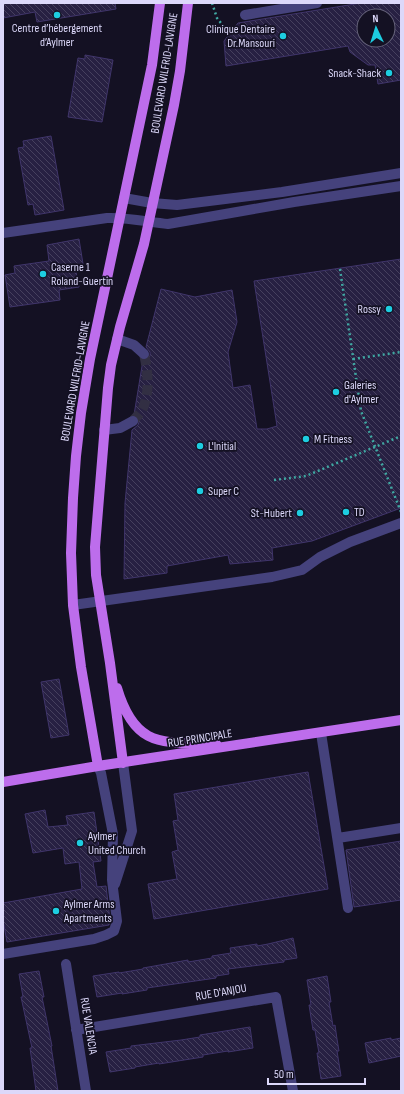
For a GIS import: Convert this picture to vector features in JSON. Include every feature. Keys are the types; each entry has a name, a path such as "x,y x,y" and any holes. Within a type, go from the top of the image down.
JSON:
{"main road":[{"name":"BOULEVARD WILFRID-LAVIGNE","path":"98,766 81,667 73,605 73,498 81,413 90,359 152,65 160,3"},
{"name":"BOULEVARD WILFRID-LAVIGNE","path":"123,763 110,664 96,575 95,547 104,430 110,370 117,339 144,244 180,71 188,3"},
{"path":"110,664 118,692 126,711 136,727 142,733 158,741 244,744"},
{"name":"RUE PRINCIPALE","path":"3,782 401,720"}],"street":[{"path":"246,15 317,3"},
{"path":"124,198 152,203 177,205 282,192 401,173"},
{"path":"3,233 120,217 168,224 294,202 401,186"},
{"path":"117,339 134,345 144,354"},
{"path":"104,430 120,428 133,421"},
{"path":"73,605 272,576 302,570 320,557 350,542 401,523"},
{"path":"321,732 348,908"},
{"path":"113,890 132,831 123,763"},
{"path":"3,954 94,939 114,931 117,921 117,911 112,880 113,834 98,766"},
{"path":"338,838 401,828"},
{"name":"RUE VALENCIA","path":"66,964 86,1091"},
{"name":"RUE D'ANJOU","path":"76,1030 276,997 293,1091"}],"path":[{"path":"212,3 217,18 224,27"},
{"path":"340,269 361,411 401,513"},
{"path":"353,359 401,352"},
{"path":"274,480 306,476 401,436"}],"building":[{"name":"Centre d’hébergement d’Aylmer","path":"3,3 115,3 116,9 37,22 35,12 3,18"},
{"path":"361,3 401,3 401,80 378,84 375,65 368,65 350,52 348,46 226,66 224,41 238,23"},
{"path":"85,55 113,60 102,122 68,117 78,58 85,59"},
{"path":"51,136 64,210 35,215 33,204 28,205 18,148 24,147 23,141"},
{"name":"Caserne 1 Roland-Guertin","path":"79,239 84,270 76,272 79,287 59,290 60,300 10,307 5,275 15,273 14,266 49,261 47,245"},
{"path":"401,259 401,508 312,541 272,548 273,560 230,564 228,555 167,566 167,573 124,579 125,503 132,430 138,425 139,422 138,418 134,415 143,360 146,360 150,356 150,352 146,347 161,289 195,297 232,290 237,322 228,352 233,388 250,385 257,429 267,429 277,426 254,281"},
{"path":"59,679 69,735 51,738 41,682"},
{"path":"308,772 328,889 154,919 148,884 177,879 172,852 178,850 173,821 178,820 174,794"},
{"path":"45,810 48,827 68,825 66,816 94,812 101,861 93,862 97,887 106,886 110,920 109,925 7,942 3,920 3,903 82,889 79,862 65,864 63,848 33,853 25,814"},
{"path":"401,841 401,900 354,907 346,850"},
{"path":"293,938 297,958 284,960 284,962 228,969 229,974 216,976 216,978 97,997 93,976 143,969 188,960 188,962 212,958 212,956 231,953 230,948 257,944 257,946"},
{"path":"39,971 58,1091 36,1091 30,1048 32,1048 21,997 23,997 19,974"},
{"path":"327,976 331,1002 329,1002 333,1026 335,1025 341,1076 321,1079 317,1053 319,1053 315,1030 313,1030 307,980"},
{"path":"250,1027 253,1048 203,1055 203,1057 110,1072 106,1052 131,1048 131,1046 200,1037 200,1035"},
{"path":"391,1038 391,1040 401,1038 401,1056 369,1063 365,1043"}],"tunnel":[{"path":"133,421 142,410 147,395 147,367 144,354"}],"place":[{"name":"Centre d’hébergement d’Aylmer","path":"57,15"},
{"name":"Clinique Dentaire Dr.Mansouri","path":"283,36"},
{"name":"Snack-Shack","path":"389,73"},
{"name":"Caserne 1 Roland-Guertin","path":"43,274"},
{"name":"Rossy","path":"389,309"},
{"name":"Galeries d'Aylmer","path":"336,392"},
{"name":"M Fitness","path":"306,439"},
{"name":"L'Initial","path":"200,446"},
{"name":"Super C","path":"200,491"},
{"name":"TD","path":"346,512"},
{"name":"St-Hubert","path":"300,513"},
{"name":"Aylmer United Church","path":"80,843"},
{"name":"Aylmer Arms Apartments","path":"56,911"}]}
